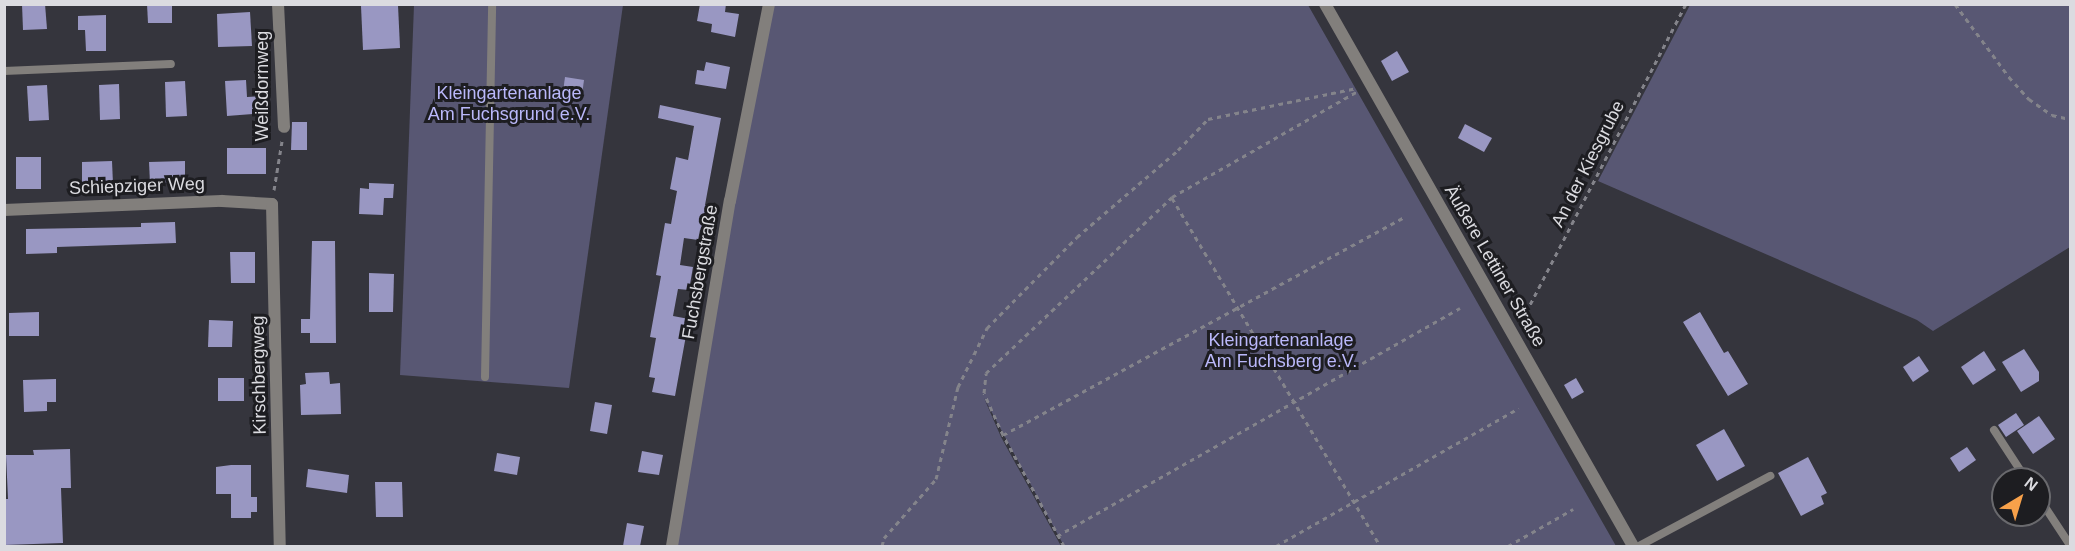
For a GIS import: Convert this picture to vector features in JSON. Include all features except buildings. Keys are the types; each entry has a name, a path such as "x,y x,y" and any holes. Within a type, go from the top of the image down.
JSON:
{"street":[{"name":"Weißdornweg","path":"278,4 284,127"},
{"name":"Äußere Lettiner Straße","path":"1325,4 1633,546"},
{"name":"Fuchsbergstraße","path":"672,546 728,212 768,5"},
{"name":"Schiepziger Weg","path":"4,210 222,201 272,204"},
{"name":"Kirschbergweg","path":"272,204 280,546"}],"lane":[{"path":"485,377 492,4"},
{"path":"4,72 171,64"},
{"path":"1994,430 2018,467"},
{"path":"1639,546 1770,476"},
{"path":"2051,516 2070,545"}],"path":[{"name":"An der Kiesgrube","path":"1515,335 1686,4"},
{"path":"1955,4 2009,77 2029,99 2052,115 2070,119"},
{"path":"1064,546 1003,435 984,393 986,372 1172,197 1370,84"},
{"path":"882,546 884,538 936,479 958,387 987,328 1077,237 1178,150 1208,118 1287,100 1337,94 1370,84"},
{"name":"Weißdornweg","path":"272,204 284,127"},
{"path":"1172,197 1380,546"},
{"path":"1003,435 1404,217"},
{"path":"1057,536 1460,308"},
{"path":"1276,546 1519,408"},
{"path":"1508,546 1573,509"}],"green space":[{"name":"Kleingartenanlage Am Fuchsberg e.V.","path":"769,4 1308,5 1616,546 1064,546 984,398 1001,437 1061,546 672,546"},
{"name":"Kleingartenanlage Am Fuchsgrund e.V.","path":"414,5 623,5 569,388 400,375"},
{"path":"1690,5 2070,5 2070,247 1933,331 1917,320 1598,181"}]}
